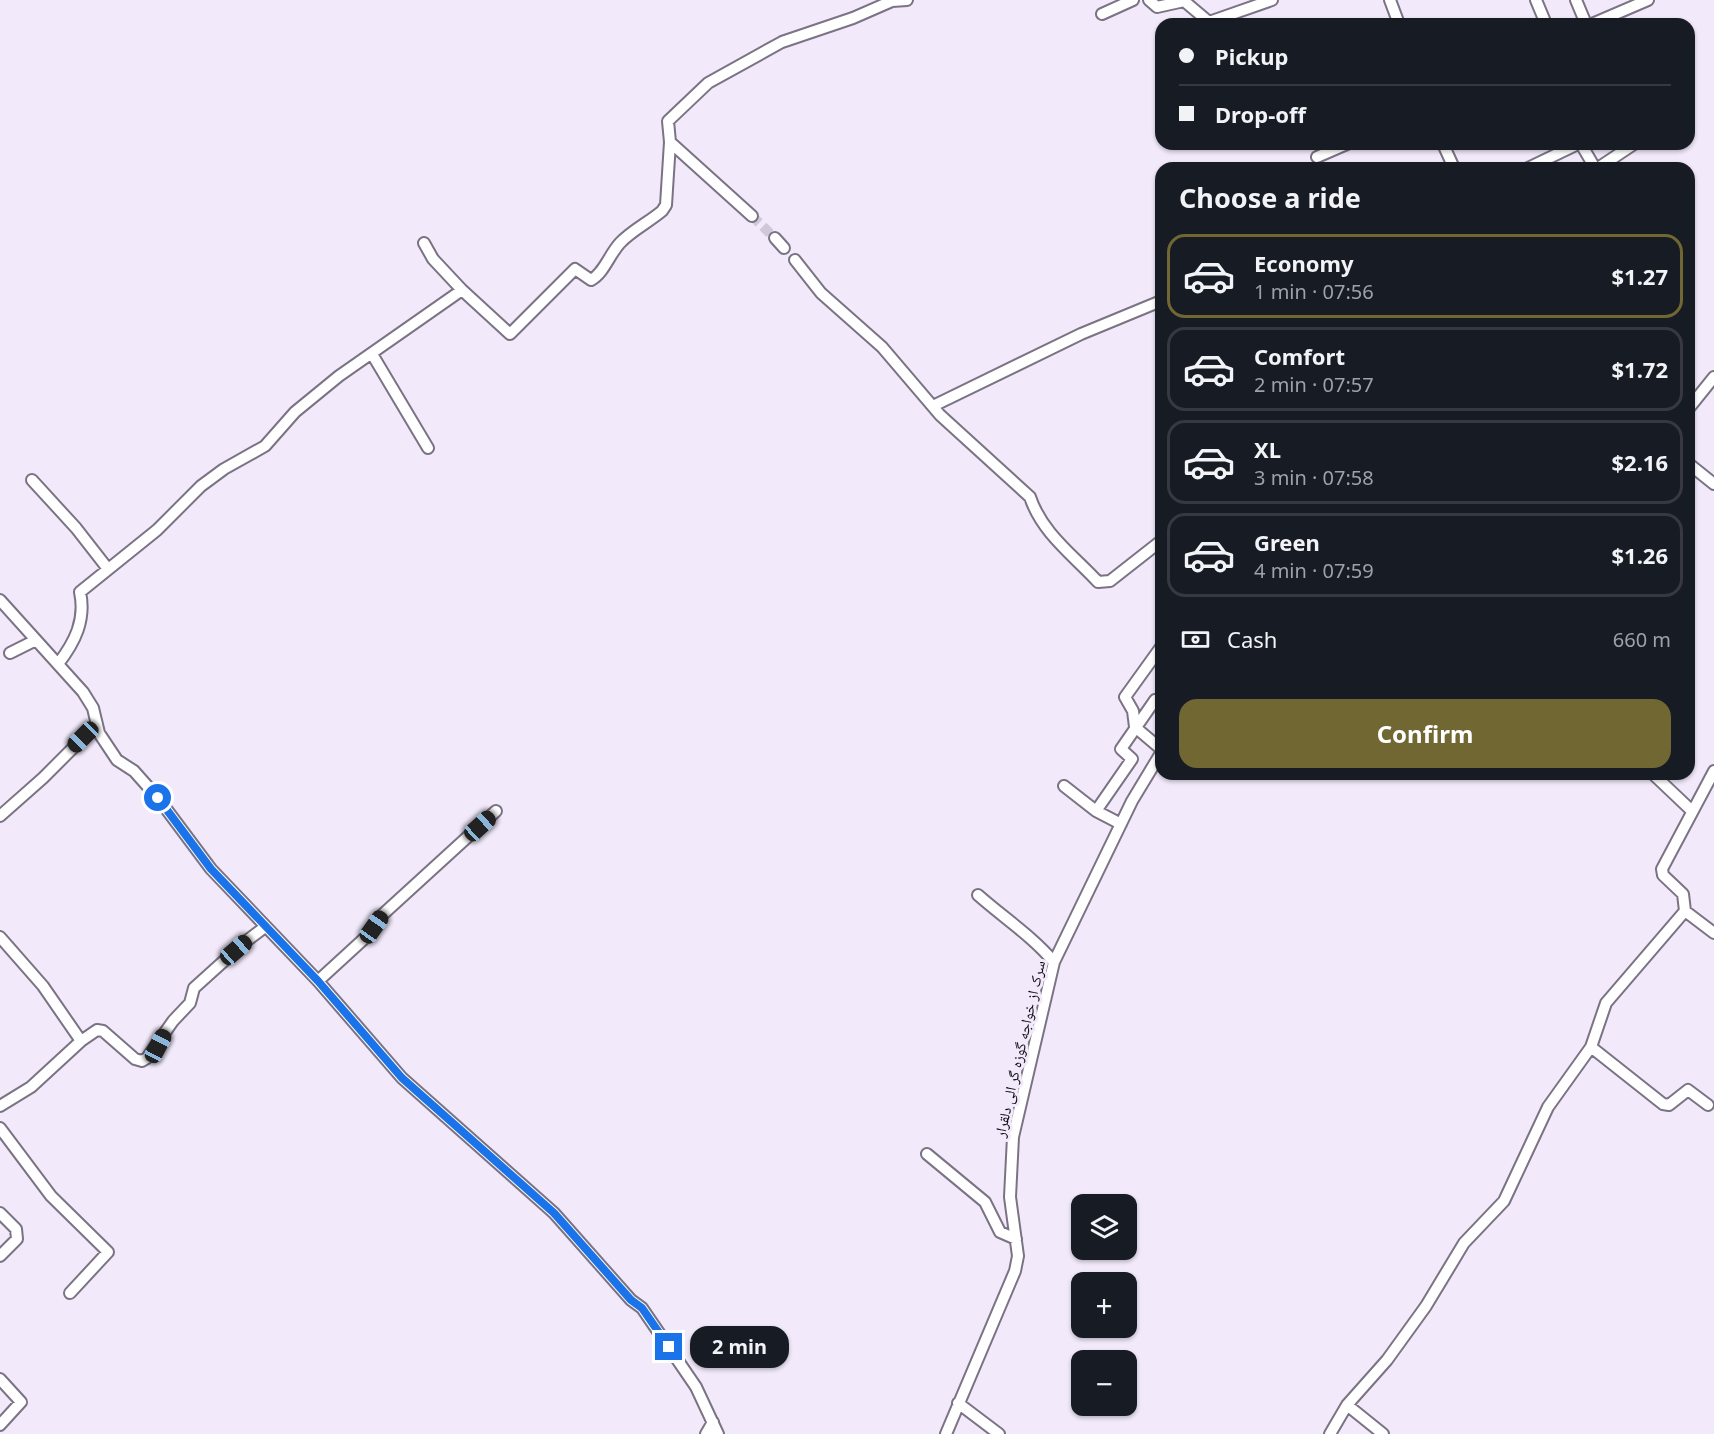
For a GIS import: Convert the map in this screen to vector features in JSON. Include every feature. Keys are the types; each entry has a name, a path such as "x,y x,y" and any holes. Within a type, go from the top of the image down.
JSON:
{"street":[{"path":"424,243 433,260 510,334 575,269 591,280 598,276 604,263 621,241 654,218 666,205 670,142 668,121 708,82 782,42 892,2 907,0"},
{"path":"1102,14 1132,0"},
{"path":"1149,0 1157,7 1184,1 1204,18"},
{"path":"1220,18 1272,0"},
{"path":"1390,0 1397,18"},
{"path":"1536,0 1544,18"},
{"path":"1576,0 1584,18"},
{"path":"1606,18 1648,0"},
{"path":"670,142 752,216"},
{"path":"1317,157 1333,150"},
{"path":"1547,162 1568,150"},
{"path":"1606,162 1624,150"},
{"path":"775,238 784,248"},
{"path":"795,260 821,293 882,347 933,406 1030,497 1036,515 1068,555 1083,564 1098,582 1110,581 1155,546"},
{"path":"58,664 72,645 79,629 83,606 80,592 156,530 201,486 224,469 265,446 295,412 339,376 462,290"},
{"path":"933,406 1081,334 1155,303"},
{"path":"372,354 428,448"},
{"path":"1695,401 1714,377"},
{"path":"1695,469 1714,484"},
{"path":"32,480 76,528 108,569"},
{"path":"0,600 89,700 99,733 117,760 134,771 158,798 211,869 318,981 402,1078 554,1213 631,1300 642,1308 696,1387 718,1434"},
{"path":"10,653 36,640"},
{"path":"1155,655 1125,697 1133,711 1135,727 1155,745"},
{"path":"1096,811 1131,759 1121,749 1155,700"},
{"path":"0,816 43,778 97,724"},
{"name":"سرک از خواجه گوزه گر الی دلقرار","path":"946,1434 1015,1271 1018,1256 1010,1197 1013,1137 1054,962 1121,824 1155,762"},
{"path":"1330,1434 1347,1405 1387,1360 1426,1306 1464,1243 1504,1201 1548,1107 1591,1047 1606,1003 1685,911 1683,894 1663,875 1662,869 1714,771"},
{"path":"1659,780 1692,811"},
{"path":"1064,786 1096,811 1121,824"},
{"path":"318,981 366,937 381,916 496,811"},
{"path":"978,895 1016,928 1036,940 1054,962"},
{"path":"1685,911 1714,932"},
{"path":"0,1106 31,1087 81,1041 97,1030 103,1031 135,1059 142,1061 147,1058 173,1021 190,1003 194,988 265,927"},
{"path":"0,937 43,987 81,1041"},
{"path":"1591,1047 1666,1105 1688,1090 1708,1105"},
{"path":"0,1128 51,1196 108,1252 70,1293"},
{"path":"927,1154 986,1202 1000,1232 1016,1239"},
{"path":"0,1213 16,1229 17,1239 0,1256"},
{"path":"0,1379 21,1402 0,1425"},
{"path":"958,1403 999,1434"},
{"path":"1347,1405 1383,1434"},
{"path":"705,1434 712,1422"}],"tunnel":[{"path":"752,216 775,238"}],"route":[{"path":"158,798 211,869 251,914 318,981 402,1078 554,1213 631,1300 642,1308 669,1347"}]}
